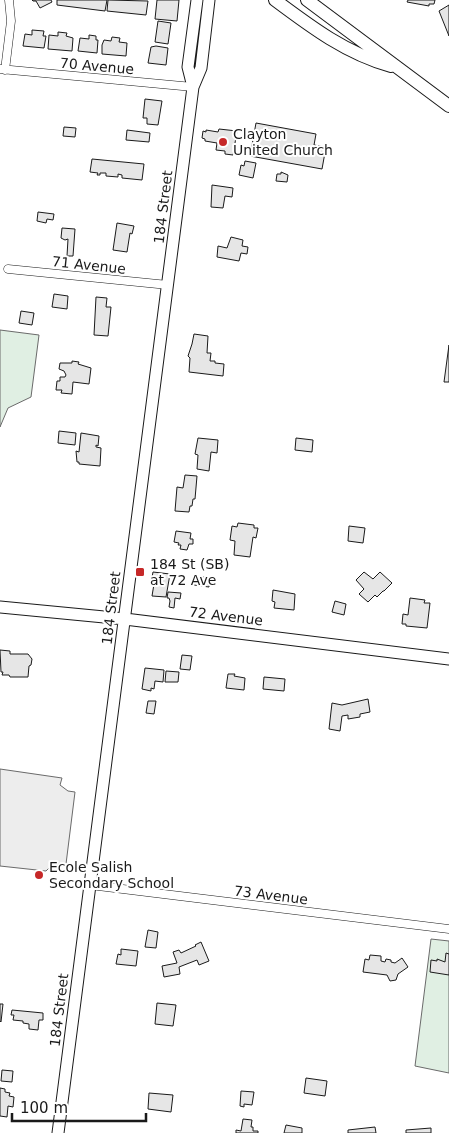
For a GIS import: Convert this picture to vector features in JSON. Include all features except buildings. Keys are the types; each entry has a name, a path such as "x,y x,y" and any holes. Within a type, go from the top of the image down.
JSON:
{"main road":[{"name":"184 Street","path":"193,87 188,67 197,0"},
{"name":"184 Street","path":"58,1133 193,87 201,68 209,0"},
{"path":"275,0 313,29 351,51 372,61 396,67"},
{"path":"307,0 374,48 396,67 449,106"},
{"name":"72 Avenue","path":"0,607 125,619 449,658"}],"street":[{"path":"3,69 11,21 9,0"},
{"name":"70 Avenue","path":"3,69 193,87"},
{"name":"71 Avenue","path":"8,269 168,285"},
{"name":"73 Avenue","path":"90,885 449,929"}],"green space":[{"path":"0,330 39,335 31,397 8,408 0,427"},
{"path":"431,939 449,941 449,1073 415,1066"}],"shaded area":[{"path":"0,769 62,778 60,785 68,791 75,792 66,864 54,863 46,871 0,866"}],"place":[{"name":"Clayton United Church","path":"223,142"},
{"name":"184 St (SB) at 72 Ave","path":"140,572"},
{"name":"Ecole Salish Secondary School","path":"39,875"}]}
